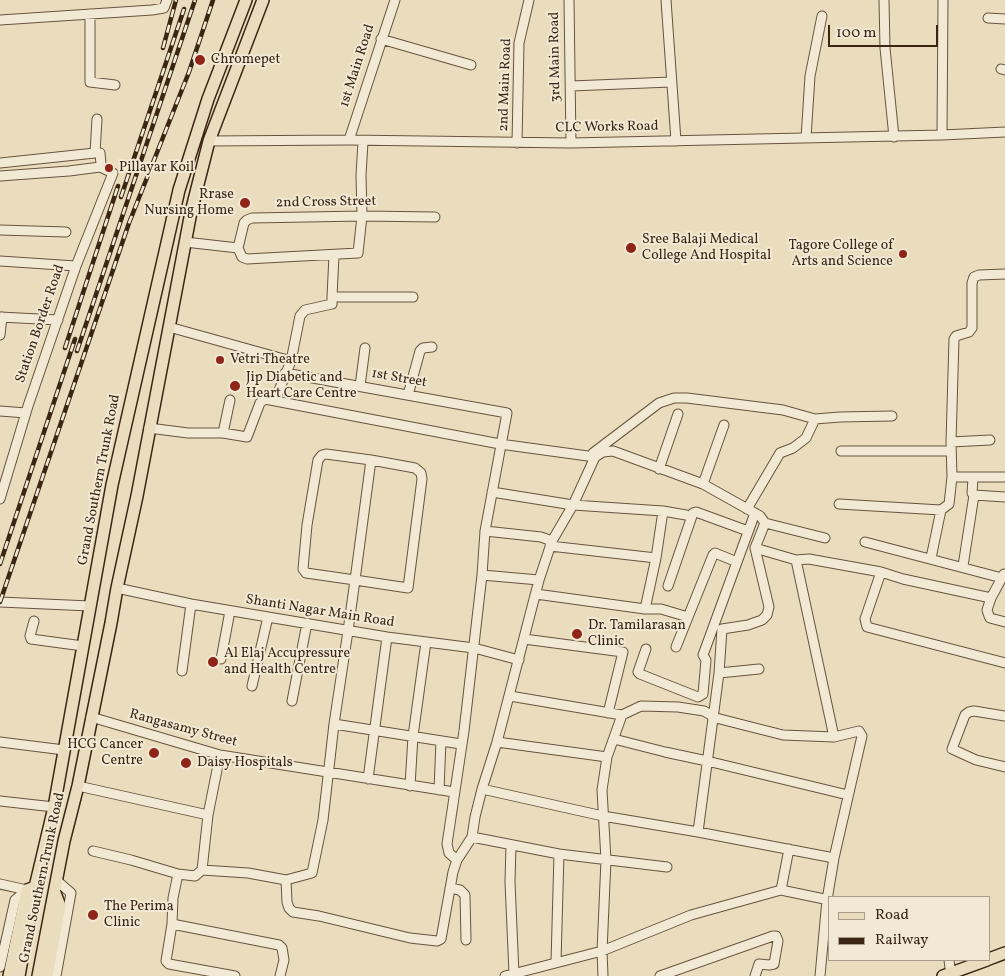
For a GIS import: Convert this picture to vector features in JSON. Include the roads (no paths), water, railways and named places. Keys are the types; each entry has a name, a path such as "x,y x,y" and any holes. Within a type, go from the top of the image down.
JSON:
{"main road":[{"name":"Grand Southern Trunk Road","path":"19,976 31,889 54,807 112,485 179,190 208,98 246,0"},
{"name":"Grand Southern Trunk Road","path":"38,976 56,880 78,786 137,496 185,242 209,141 263,0"},
{"path":"9,976 20,916 31,889"},
{"path":"47,976 60,906 55,893"},
{"path":"990,958 1005,953"},
{"path":"948,975 983,961"}],"street":[{"name":"1st Main Road","path":"349,140 395,0"},
{"name":"2nd Main Road","path":"517,143 519,44 529,0"},
{"name":"3rd Main Road","path":"569,0 571,143"},
{"path":"666,0 676,141"},
{"path":"884,0 885,48 894,136"},
{"path":"942,135 943,0"},
{"path":"0,20 90,14 165,4"},
{"path":"90,14 90,82 115,85"},
{"path":"806,138 810,76 822,16"},
{"path":"988,18 1005,19"},
{"path":"381,39 471,65"},
{"path":"570,86 671,82"},
{"path":"95,153 97,119"},
{"name":"CLC Works Road","path":"209,141 349,140 363,142 571,143 1005,132"},
{"path":"185,242 238,248 242,257 248,259 358,253 362,216 361,175 363,142"},
{"path":"0,163 100,153 100,167 0,176"},
{"name":"Station Border Road","path":"0,499 26,413 76,266 112,173 100,167"},
{"name":"2nd Cross Street","path":"238,248 244,223 252,218 435,217"},
{"path":"0,230 66,232"},
{"path":"275,400 290,361 300,316 305,310 332,304 334,255"},
{"path":"0,261 76,266"},
{"path":"839,504 941,510 949,504 952,477 953,346 956,336 969,332 972,328 972,283 974,277 979,275 1005,274"},
{"path":"332,297 413,297"},
{"path":"0,335 1,317 58,320"},
{"path":"169,327 290,361"},
{"path":"408,395 420,351 423,348 432,347"},
{"path":"360,386 365,348"},
{"name":"1st Street","path":"286,373 507,413 500,444"},
{"path":"286,880 287,902 293,912 319,916 410,938 437,941 443,935 450,888 457,860 472,837 482,789 510,696 539,580 551,544 573,505 592,456 659,403 674,398 686,398 783,410 815,419 892,416"},
{"path":"223,433 230,400"},
{"path":"149,428 188,434 223,433 247,437 260,403 265,400 275,400 500,444 592,456 613,451 703,484 760,516 765,522 825,538"},
{"path":"0,411 26,413"},
{"path":"659,468 678,414"},
{"path":"646,649 638,672 640,674 698,696 703,694 706,660 703,655 748,531 751,511 780,453 793,448 806,438 815,419"},
{"path":"703,484 724,425"},
{"path":"841,451 951,446 990,440"},
{"path":"457,860 449,852 446,844 474,648 485,531 500,444"},
{"path":"326,454 415,468 420,473 422,479 408,588 355,580 306,573 303,569 307,526 318,460 322,455 326,454"},
{"path":"202,870 248,873 286,880 312,873 323,820 334,724 372,460"},
{"path":"0,465 10,466"},
{"path":"952,477 1005,477"},
{"path":"963,566 974,495 972,493 973,478"},
{"path":"492,492 573,505 663,511 686,515"},
{"path":"974,495 1005,497"},
{"path":"931,558 941,510"},
{"path":"645,609 656,558 663,511"},
{"path":"668,586 693,513 696,512 748,531"},
{"path":"698,832 719,673 722,629 748,625 762,620 767,615 769,607 755,548 765,522"},
{"path":"485,531 541,537 551,544 656,558"},
{"path":"865,542 1004,575 991,598 987,610 990,618 1005,622"},
{"path":"755,548 796,560 809,560 881,572 991,598"},
{"path":"676,647 713,554 715,553 737,562"},
{"path":"796,560 834,737"},
{"path":"881,572 865,619 867,627 1005,663"},
{"path":"482,575 539,580"},
{"name":"Shanti Nagar Main Road","path":"117,588 268,618 387,637 474,648 519,660"},
{"path":"536,594 645,609 662,609 688,618"},
{"path":"0,602 90,606"},
{"path":"182,671 192,604"},
{"path":"221,659 230,611"},
{"path":"252,686 268,618"},
{"path":"34,621 31,638 83,646"},
{"path":"292,701 307,624"},
{"path":"368,779 387,637"},
{"path":"524,640 623,652 608,713"},
{"path":"410,786 412,736 426,642"},
{"path":"719,673 759,669"},
{"path":"510,696 622,716 641,706 678,707 704,711 712,716 783,736 834,737 859,731 862,736 834,858 829,896"},
{"path":"1005,716 974,711 969,712 965,715 952,749 976,760 1005,767"},
{"path":"603,976 602,950 606,860 602,790 607,757 622,716"},
{"name":"Rangasamy Street","path":"91,717 220,755 454,792"},
{"path":"334,724 461,744"},
{"path":"614,739 848,795"},
{"path":"439,790 440,741"},
{"path":"0,742 64,750"},
{"path":"497,742 607,757"},
{"path":"93,851 178,874 195,876 202,870 208,815 220,755"},
{"path":"78,786 208,815"},
{"path":"482,789 604,816 834,858"},
{"path":"0,800 54,807"},
{"path":"472,837 559,854 667,867"},
{"path":"511,845 510,975 602,950 691,915 781,890 828,900 820,976"},
{"path":"781,890 788,849"},
{"path":"556,962 559,854"},
{"path":"178,874 173,898 172,924 165,957 166,961 169,964 235,976"},
{"path":"56,880 71,893 56,976"},
{"path":"0,884 31,889"},
{"path":"450,888 460,890 465,895 466,940"},
{"path":"0,966 15,900 31,889"},
{"path":"172,924 279,944 282,948 284,960 280,976"},
{"path":"660,976 776,936 778,941 774,964 769,966 758,964 755,976"},
{"path":"948,975 949,961"}],"railway":[{"path":"163,48 176,0"},
{"path":"77,351 195,0"},
{"path":"0,602 129,223 189,72 213,0"},
{"path":"121,197 184,9"},
{"path":"65,348 118,186"},
{"path":"0,564 75,339"}],"place":[{"name":"Chromepet","path":"200,60"},
{"name":"Pillayar Koil","path":"109,168"},
{"name":"Rrase Nursing Home","path":"245,203"},
{"name":"Sree Balaji Medical College And Hospital","path":"631,248"},
{"name":"Tagore College of Arts and Science","path":"903,254"},
{"name":"Vetri Theatre","path":"220,360"},
{"name":"Jip Diabetic and Heart Care Centre","path":"235,386"},
{"name":"Dr. Tamilarasan Clinic","path":"577,634"},
{"name":"Al Elaj Accupressure and Health Centre","path":"213,662"},
{"name":"HCG Cancer Centre","path":"154,753"},
{"name":"Daisy Hospitals","path":"186,763"},
{"name":"The Perima Clinic","path":"93,915"}]}
